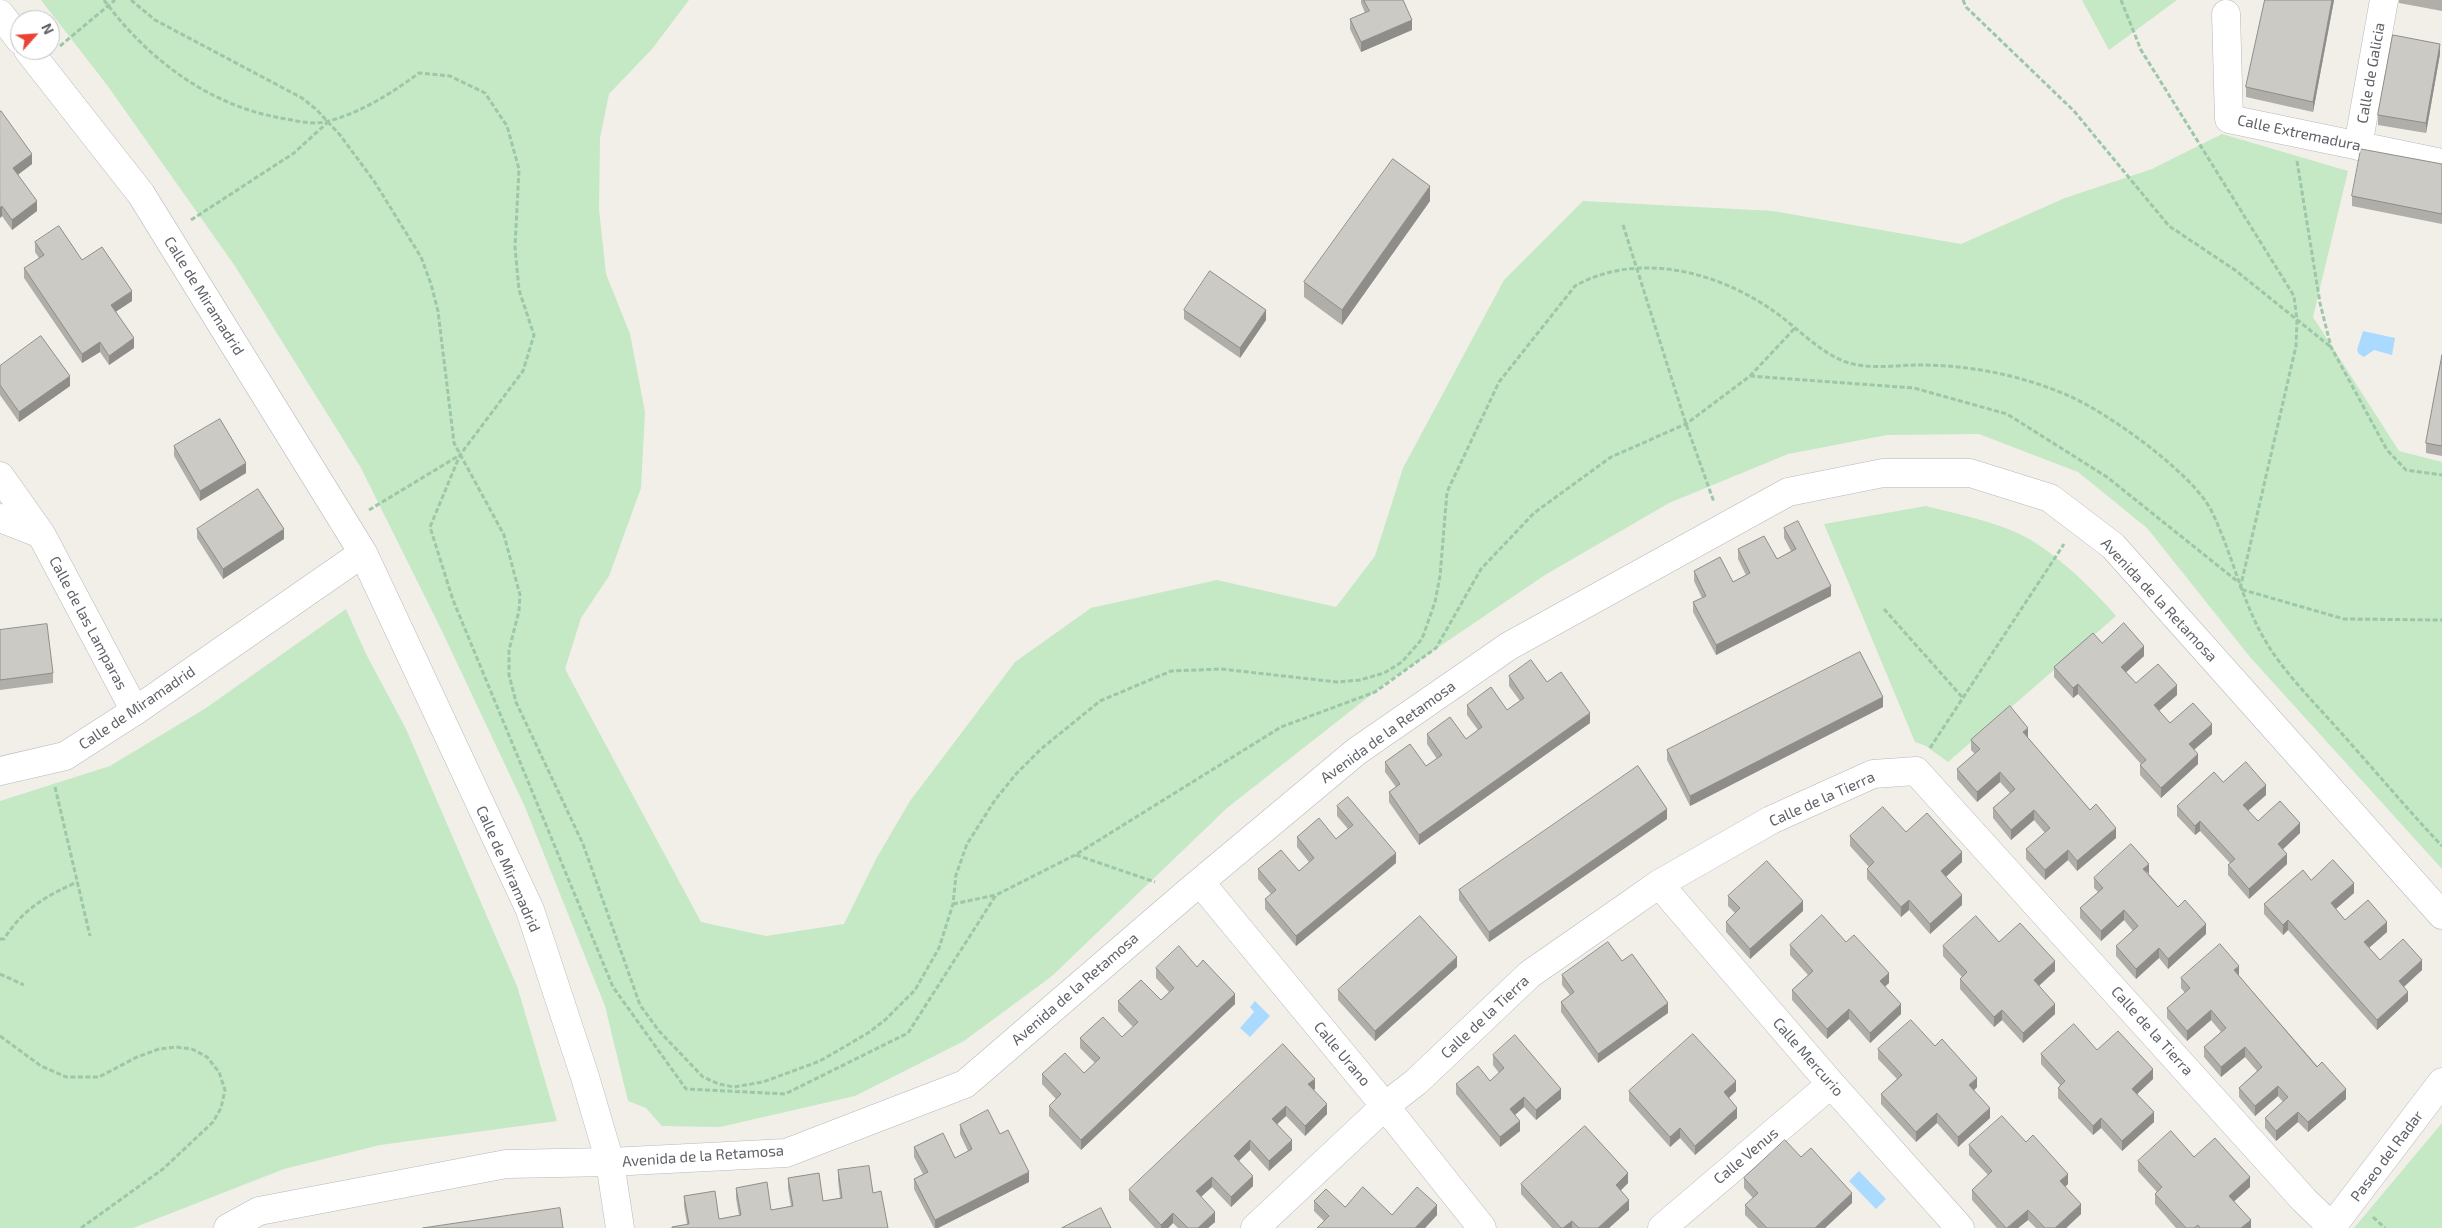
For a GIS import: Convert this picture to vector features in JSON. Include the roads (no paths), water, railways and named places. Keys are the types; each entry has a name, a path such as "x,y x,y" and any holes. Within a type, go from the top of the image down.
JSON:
{"street":[{"name":"Calle de Galicia","path":"2358,146 2384,0"},
{"path":"0,14 10,27"},
{"name":"Calle Extremadura","path":"2226,14 2229,119 2442,163"},
{"name":"Calle de Miramadrid","path":"35,60 141,194 363,553 530,910 587,1084 610,1162 620,1228"},
{"name":"Avenida de la Retamosa","path":"228,1228 259,1211 506,1164 610,1162 786,1153 965,1084 1358,751 1508,646 1723,526 1788,492 1883,473 1970,473 2050,498 2113,546 2442,915"},
{"name":"Calle de las Lamparas","path":"0,476 41,534 135,711"},
{"path":"0,518 41,534"},
{"name":"Calle de Miramadrid","path":"0,771 65,756 135,711 363,553"},
{"name":"Calle de la Tierra","path":"1255,1228 1385,1106 1416,1082 1530,974 1659,884 1770,820 1873,774 1916,771 2332,1228"},
{"name":"Calle Mercurio","path":"1659,884 1831,1084 1960,1228"},
{"name":"Calle Urano","path":"1194,888 1385,1106 1482,1228"},
{"name":"Paseo del Radar","path":"2332,1228 2442,1082"},
{"name":"Calle Venus","path":"1662,1228 1831,1084"}],"water":[{"path":"2363,331 2395,338 2392,355 2374,350 2364,357 2359,354 2357,350"},
{"path":"1255,1001 1270,1016 1250,1037 1240,1028 1254,1012 1250,1007"},
{"path":"1859,1171 1886,1199 1876,1209 1849,1181"}]}
